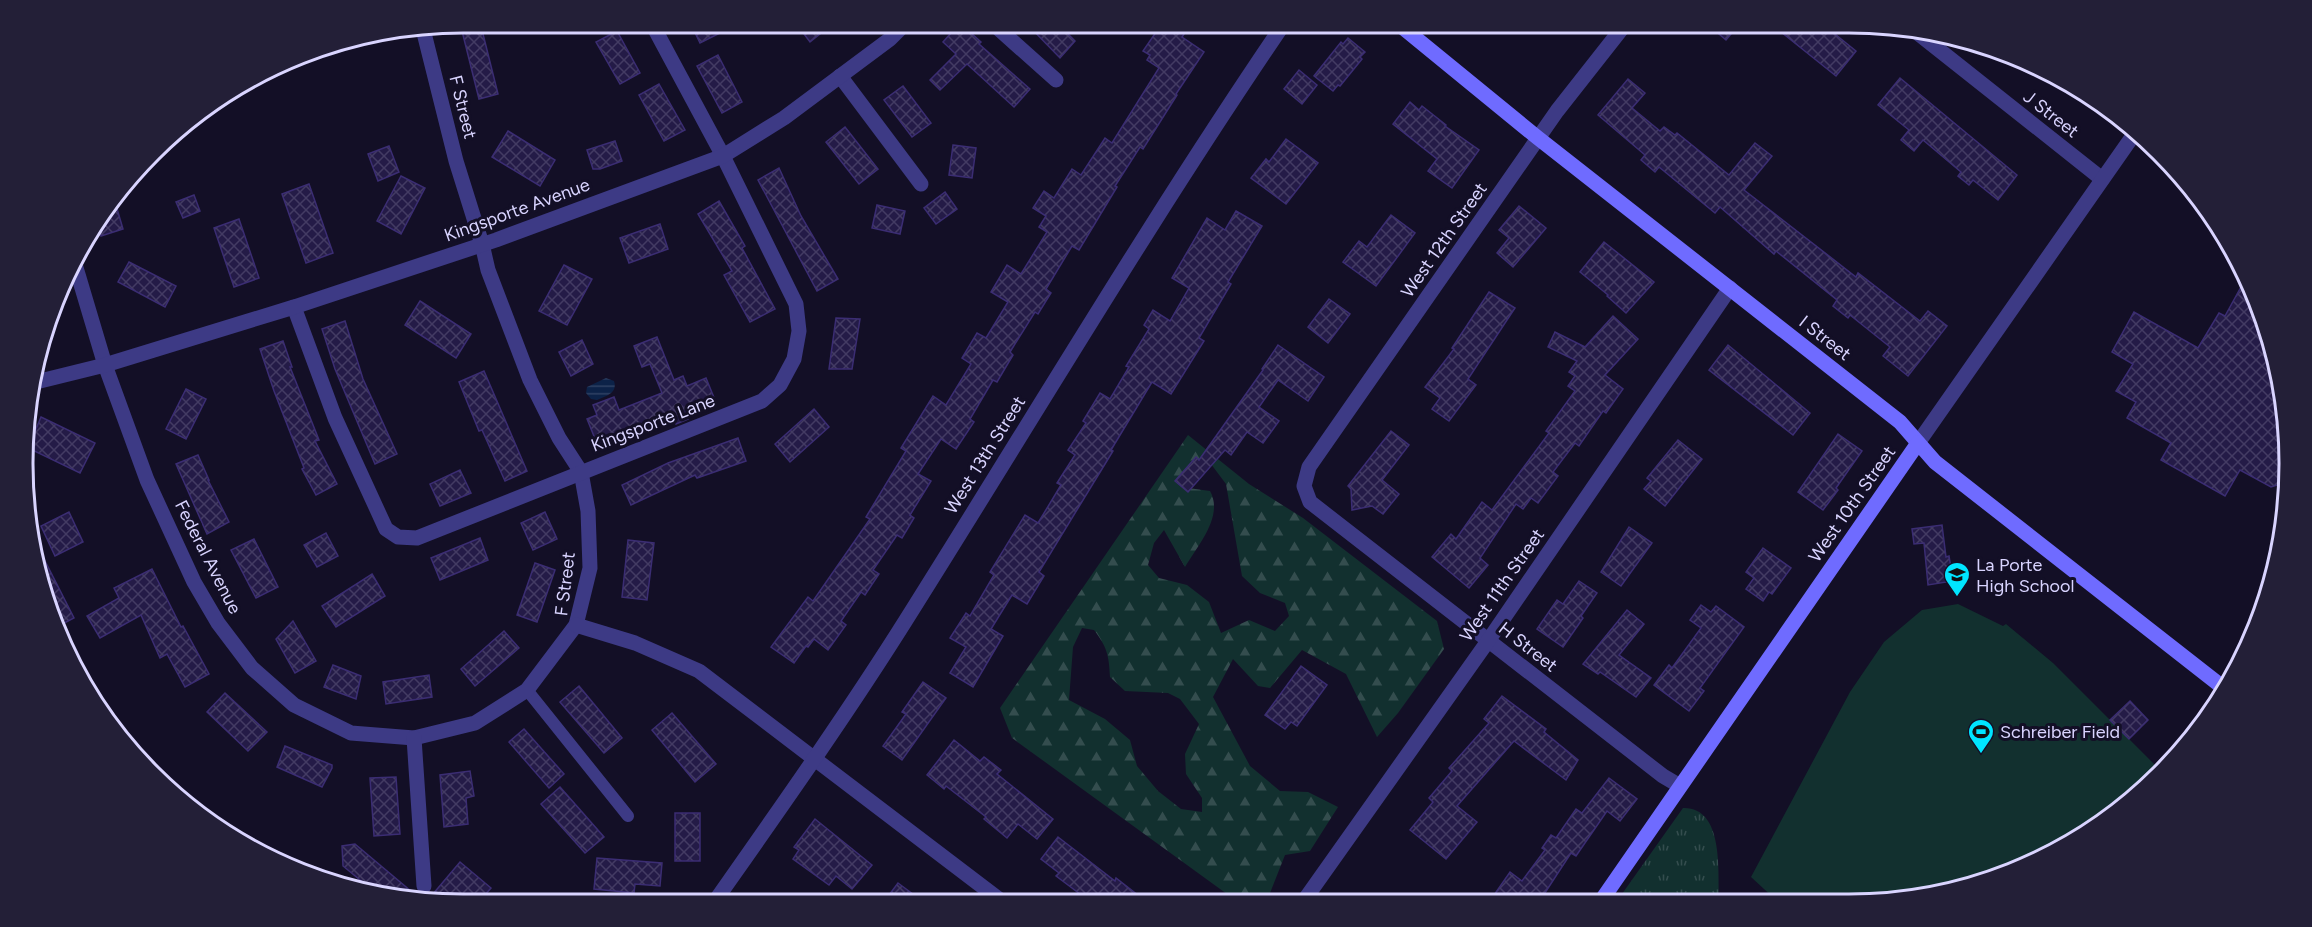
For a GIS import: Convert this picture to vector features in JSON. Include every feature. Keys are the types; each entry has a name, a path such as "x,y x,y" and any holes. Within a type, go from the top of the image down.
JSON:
{"street":[{"name":"Kingsporte Lane","path":"294,307 335,418 386,529 398,537 417,538 762,401 780,385 794,359 799,331 796,304 723,156 657,33"},
{"name":"Kingsporte Avenue","path":"41,381 105,365 294,307 482,244 723,156 784,118 896,33"},
{"path":"1003,33 1056,81"},
{"name":"West 13th Street","path":"720,894 815,758 905,622 1214,126 1277,33"},
{"name":"I Street","path":"1409,33 1538,138 1900,422 1930,458 2218,684"},
{"name":"West 12th Street","path":"1304,486 1309,467 1557,111 1618,33"},
{"name":"F Street","path":"425,35 456,160 488,270 530,380 559,438 581,472 588,511 590,568 576,625 635,643 699,671 992,894"},
{"name":"J Street","path":"1928,40 2102,179"},
{"path":"840,76 921,184"},
{"name":"West 10th Street","path":"1606,894 2131,139"},
{"name":"Federal Avenue","path":"77,272 105,365 147,480 194,582 218,623 252,668 294,705 351,733 414,738 475,723 527,690 576,625"},
{"name":"West 11th Street","path":"1309,894 1488,641 1730,288"},
{"name":"H Street","path":"1304,486 1310,502 1653,769 1680,786"},
{"path":"414,738 424,886"}],"lane":[{"path":"527,690 628,816"}],"green space":[{"path":"1188,435 1249,484 1303,518 1437,621 1444,649 1398,713 1377,737 1346,674 1302,650 1270,688 1258,686 1233,659 1213,697 1250,766 1280,791 1308,792 1338,807 1310,851 1285,855 1269,894 1227,894 1012,738 1000,708","holes":["1205,456 1226,484 1242,576 1260,593 1285,603 1289,616 1275,631 1249,620 1221,633 1209,602 1187,585 1159,578 1148,565 1154,543 1164,530 1185,567 1208,530 1214,510 1213,501 1210,491 1188,488 1189,466","1082,628 1094,630 1105,647 1110,677 1125,691 1168,693 1180,699 1199,724 1185,754 1186,774 1202,798 1202,812 1181,809 1158,791 1137,766 1130,740 1105,719 1069,700 1073,647"]},
{"name":"Schreiber Field","path":"1958,604 2003,626 2006,624 2053,663 2155,765 2111,805 2088,821 2039,850 1987,871 1932,886 1877,893 1769,894 1751,877 1850,692 1884,642 1922,610"},
{"path":"1683,808 1696,810 1705,817 1716,841 1719,894 1622,894"}],"water":[{"path":"606,378 614,381 613,391 597,400 591,399 586,393 587,387"}],"building":[{"path":"463,33 483,33 498,94 479,99"},
{"path":"613,33 618,33 640,73 620,84 596,42"},
{"path":"695,33 720,33 700,43"},
{"path":"803,33 821,33 810,42"},
{"path":"951,33 971,33 981,42 979,44 1030,89 1014,107 967,64 940,90 930,80 956,54 943,42"},
{"path":"1036,33 1067,33 1075,41 1060,58"},
{"path":"1155,33 1185,33 1182,37 1204,52 1143,149 1140,147 1115,186 1117,187 1079,250 1072,246 1046,289 1051,293 1038,314 1035,312 1010,352 1013,355 997,382 993,380 970,419 974,422 956,449 941,439 918,474 931,481 910,515 914,518 902,538 897,535 873,570 879,574 865,595 861,592 841,621 846,625 828,650 814,639 794,663 771,647 808,597 813,601 870,519 866,517 906,451 901,448 933,396 946,405 971,364 962,358 977,333 986,338 1008,302 991,292 1007,265 1021,274 1047,232 1039,227 1046,216 1033,208 1044,191 1054,198 1072,169 1081,175 1105,138 1112,143 1159,68 1147,60 1150,55 1143,51"},
{"path":"1718,33 1732,33 1726,40"},
{"path":"1782,33 1834,33 1856,51 1836,76"},
{"path":"1348,38 1365,52 1340,86 1338,85 1333,91 1314,76 1341,42 1343,44"},
{"path":"718,55 742,102 722,113 697,66"},
{"path":"1299,70 1317,85 1302,104 1284,89"},
{"path":"1900,78 2017,175 1998,200 1973,180 1969,185 1958,176 1961,172 1923,140 1914,151 1901,140 1909,130 1878,105"},
{"path":"1628,79 1645,93 1632,108 1660,131 1664,127 1675,135 1677,133 1729,175 1755,143 1772,156 1744,190 1856,277 1858,273 1920,321 1928,311 1947,326 1908,376 1883,356 1890,347 1850,315 1848,318 1833,306 1837,300 1776,251 1774,254 1720,207 1715,213 1659,167 1655,172 1641,160 1645,155 1598,115"},
{"path":"659,84 685,130 664,141 639,95"},
{"path":"903,86 931,123 912,137 884,100"},
{"path":"1410,102 1419,110 1422,106 1479,150 1452,188 1428,171 1437,159 1393,124"},
{"path":"845,127 878,169 859,184 826,142"},
{"path":"508,131 555,160 540,186 492,157"},
{"path":"1286,139 1318,163 1286,204 1251,178 1266,159 1269,162"},
{"path":"615,141 622,161 600,169 593,169 587,150"},
{"path":"953,145 976,148 972,178 949,175"},
{"path":"389,146 399,172 378,181 368,154"},
{"path":"779,168 801,216 838,279 817,291 758,180"},
{"path":"401,176 425,188 401,234 377,221"},
{"path":"309,184 333,253 306,263 282,194"},
{"path":"945,192 957,209 936,224 924,208"},
{"path":"194,195 200,211 183,218 176,202"},
{"path":"719,201 745,246 742,248 775,309 750,322 724,275 732,271 698,214"},
{"path":"877,205 905,211 900,234 872,228"},
{"path":"1519,206 1546,228 1513,267 1497,253 1509,238 1499,230"},
{"path":"117,208 123,229 101,236 100,233"},
{"path":"1236,211 1262,226 1228,282 1231,284 1199,338 1204,341 1171,394 1152,382 1039,572 1044,576 1027,604 1012,595 991,629 1003,636 973,687 950,673 966,647 950,638 966,613 970,616 994,575 990,572 1025,515 1038,523 1061,485 1057,483 1075,455 1068,450 1086,423 1083,421 1100,393 1110,399 1129,367 1126,366 1149,329 1144,325 1153,310 1170,321 1189,288 1172,278 1207,218 1225,230"},
{"path":"1391,215 1415,233 1376,286 1343,262 1359,241 1367,247"},
{"path":"239,219 259,278 234,287 214,228"},
{"path":"660,224 668,249 629,263 620,238"},
{"path":"1604,242 1654,282 1626,313 1580,272"},
{"path":"129,262 176,286 165,307 118,282"},
{"path":"564,265 592,279 567,325 539,311"},
{"path":"2241,287 2256,325 2271,380 2279,464 2278,485 2271,487 2240,470 2225,496 2161,460 2171,443 2127,418 2136,402 2116,391 2133,364 2112,352 2134,312 2198,348 2219,313 2225,316"},
{"path":"1489,292 1515,308 1468,379 1476,385 1449,421 1432,409 1440,398 1425,387 1454,349 1452,348"},
{"path":"1329,299 1350,314 1328,343 1308,327"},
{"path":"420,301 471,334 456,358 405,325"},
{"path":"1613,316 1638,339 1605,375 1623,389 1606,413 1603,411 1579,446 1575,443 1553,472 1558,476 1538,503 1531,498 1523,509 1516,504 1480,558 1488,565 1469,588 1432,557 1451,534 1456,539 1482,502 1492,510 1549,433 1546,431 1575,391 1568,386 1575,376 1569,372 1577,361 1548,347 1555,332 1585,347"},
{"path":"836,318 860,319 852,369 829,369"},
{"path":"345,321 363,379 397,454 375,464 335,369 322,329"},
{"path":"657,337 674,380 683,376 687,386 706,378 715,400 686,413 688,419 676,424 673,416 598,446 587,419 597,415 593,405 614,397 619,410 662,393 650,364 642,367 634,346"},
{"path":"582,340 593,364 571,376 559,352"},
{"path":"283,341 292,367 290,367 319,440 315,441 337,484 316,495 302,469 304,468 260,349"},
{"path":"1278,345 1324,377 1308,401 1278,380 1259,407 1279,421 1263,443 1247,432 1231,455 1225,450 1188,492 1175,481 1196,457 1199,460"},
{"path":"1728,345 1810,413 1793,435 1709,370"},
{"path":"484,371 527,471 505,481 482,430 479,431 459,382"},
{"path":"186,389 206,399 186,439 166,429"},
{"path":"814,409 829,427 790,462 775,444"},
{"path":"41,417 95,443 80,473 33,451 34,433"},
{"path":"1391,431 1409,445 1382,480 1399,494 1383,514 1372,506 1352,510 1351,489 1348,486"},
{"path":"1838,434 1862,451 1823,510 1798,492"},
{"path":"738,438 746,461 697,478 695,475 631,505 622,485 668,463"},
{"path":"1678,440 1702,459 1665,506 1644,489 1651,481 1647,478"},
{"path":"198,455 229,522 207,534 176,464"},
{"path":"460,470 471,493 440,506 430,484"},
{"path":"69,512 83,542 55,556 41,526"},
{"path":"545,512 557,539 533,550 521,523"},
{"path":"1942,525 1946,557 1949,556 1953,581 1928,585 1924,543 1914,544 1912,529"},
{"path":"1629,527 1652,543 1621,586 1601,572"},
{"path":"326,533 338,556 317,567 304,545"},
{"path":"480,538 488,560 440,580 431,558"},
{"path":"254,539 278,587 256,598 231,550"},
{"path":"628,540 654,543 647,600 622,597"},
{"path":"1763,548 1791,568 1772,594 1769,592 1763,601 1746,589 1754,578 1746,572"},
{"path":"44,559 74,618 64,623"},
{"path":"535,563 555,570 537,622 517,615"},
{"path":"152,569 181,627 183,626 209,674 185,687 167,654 160,658 141,615 100,638 87,616 119,598 114,588"},
{"path":"372,574 385,596 336,627 322,606"},
{"path":"1579,581 1597,593 1563,647 1537,629 1557,600 1563,604"},
{"path":"1701,605 1711,612 1716,606 1744,627 1700,688 1704,691 1689,711 1654,685 1669,665 1672,668 1701,628 1690,620"},
{"path":"1627,610 1644,624 1619,655 1651,678 1636,697 1600,672 1598,674 1583,664"},
{"path":"293,621 316,661 295,673 276,639"},
{"path":"504,631 519,648 475,686 461,669"},
{"path":"333,665 361,676 356,699 324,687"},
{"path":"1301,666 1327,685 1297,726 1291,722 1285,729 1265,715"},
{"path":"429,675 432,697 386,704 383,682"},
{"path":"923,682 946,698 902,760 883,746 906,714 902,712"},
{"path":"579,686 622,738 604,753 560,702"},
{"path":"225,693 267,732 248,751 207,712"},
{"path":"1502,696 1546,729 1544,732 1578,760 1566,780 1514,741 1457,806 1477,822 1446,859 1410,830 1433,802 1429,798 1452,771 1449,768 1489,723 1484,719"},
{"path":"2130,701 2148,720 2129,739 2110,720"},
{"path":"672,713 716,764 695,782 652,730"},
{"path":"524,729 564,774 549,788 509,742"},
{"path":"954,740 980,761 984,757 1001,770 997,774 1053,819 1037,839 1018,824 1007,838 984,819 986,817 946,786 944,789 927,775"},
{"path":"285,746 332,765 322,787 277,767"},
{"path":"470,771 474,796 466,798 468,824 444,827 440,775"},
{"path":"396,777 400,834 374,836 370,778"},
{"path":"1609,778 1637,799 1620,821 1607,811 1576,856 1571,853 1544,894 1495,894 1510,872 1522,881 1545,850 1542,848 1551,835 1556,838 1576,809 1582,813"},
{"path":"560,787 604,837 585,853 541,804"},
{"path":"675,813 700,813 700,861 675,861"},
{"path":"815,819 872,865 852,889 836,876 829,885 793,859 799,850 794,847"},
{"path":"1058,837 1115,881 1116,878 1136,894 1080,894 1056,876 1059,873 1041,859"},
{"path":"355,844 410,890 362,881 343,866 342,846"},
{"path":"597,858 662,863 660,886 635,884 634,893 594,889"},
{"path":"460,862 491,888 486,894 434,893"},
{"path":"898,883 913,894 890,894"}],"place":[{"name":"La Porte High School","path":"1957,598"},
{"name":"Schreiber Field","path":"1981,755"}]}
